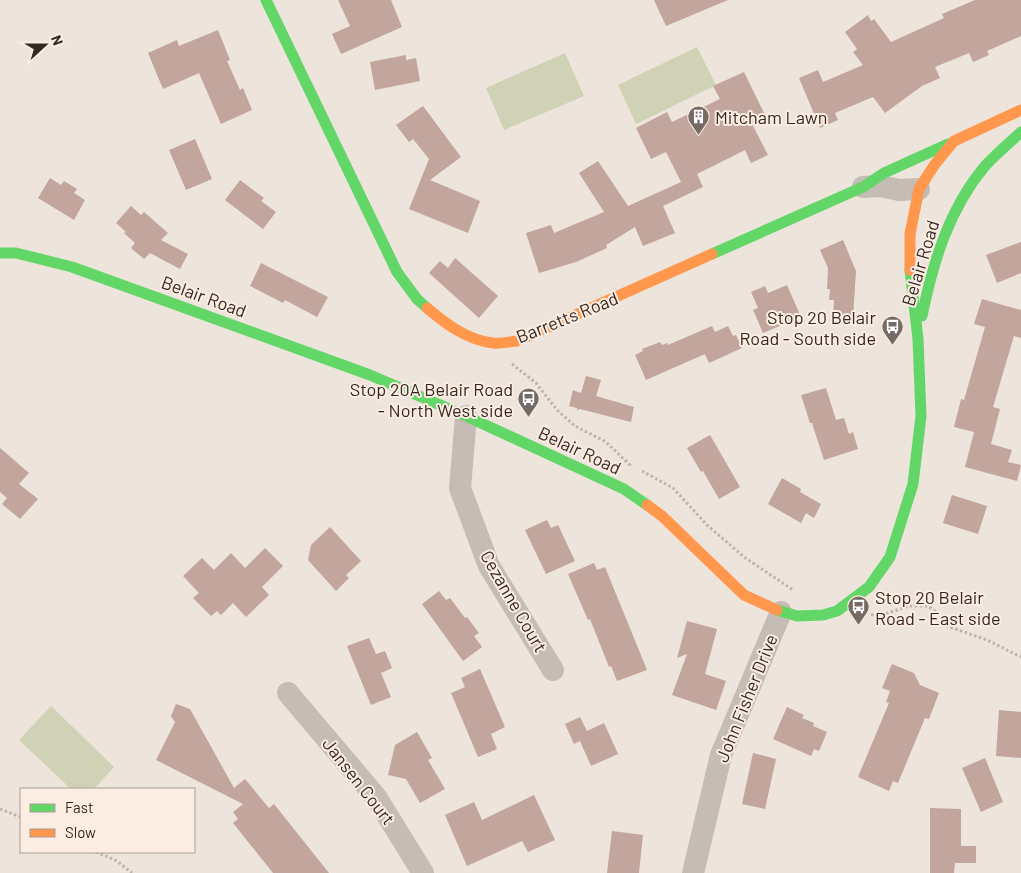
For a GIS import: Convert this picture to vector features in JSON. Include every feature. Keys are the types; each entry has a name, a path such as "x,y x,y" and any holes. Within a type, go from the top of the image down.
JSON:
{"main road":[{"name":"Barretts Road","path":"266,0 397,272 417,299 439,318 466,336 494,343 517,340 863,187 884,173 954,141"},
{"name":"Belair Road","path":"0,253 16,253 72,268 370,375 466,416 624,489 662,516 744,595 781,612 797,616 823,615 837,611 869,587 890,557 913,484 921,416 918,339 910,268 910,234 935,164 954,141 1021,110"},
{"path":"997,138 1021,128"},
{"name":"Belair Road","path":"918,339 926,294 949,224 968,189 982,170 1021,132"}],"street":[{"name":"Barretts Road","path":"863,187 880,186 899,190 929,185"},
{"name":"Cezanne Court","path":"466,416 460,488 489,566 553,670"},
{"name":"John Fisher Drive","path":"693,873 721,754 781,612"},
{"name":"Jansen Court","path":"288,693 376,797 424,873"}],"path":[{"path":"511,364 536,383 557,410 575,426 606,442 630,465 673,488 708,525 744,557 795,592"},
{"path":"624,489 630,465"},
{"path":"870,615 888,613 909,606 928,606 939,614 947,626 987,640 1021,657"},
{"path":"0,808 20,817"},
{"path":"98,853 117,861 132,873"}],"green space":[{"path":"697,47 716,85 636,124 618,85"},
{"path":"565,53 584,96 504,130 486,88"},
{"path":"51,706 114,767 95,788 70,788 19,740"}],"building":[{"path":"338,0 391,0 402,27 341,54 332,34 350,26"},
{"path":"654,0 728,0 666,26"},
{"path":"975,0 1021,0 1021,36 987,51 989,55 973,62 969,53 935,67 940,78 922,86 885,113 873,97 835,113 838,120 820,128 799,78 818,70 823,82 863,65 853,52 857,49 845,32 868,15 871,21 874,19 891,42 944,18 942,14"},
{"path":"218,30 230,60 227,61 240,90 243,88 252,110 221,124 199,73 163,89 148,53 177,40 179,46"},
{"path":"406,55 406,60 416,58 420,81 375,90 370,62"},
{"path":"744,72 766,117 752,124 768,155 751,163 745,150 697,174 703,187 663,206 675,233 643,246 635,227 606,245 607,248 576,262 539,273 526,233 551,225 554,233 604,212 579,173 598,161 628,206 681,182 666,152 651,159 636,128 667,112 672,122 720,99 713,86"},
{"path":"423,106 461,157 430,180 480,201 468,233 409,209 429,159 413,139 409,142 396,125"},
{"path":"195,139 212,179 186,190 169,150"},
{"path":"50,178 61,185 64,181 77,189 74,193 85,200 74,220 38,198"},
{"path":"240,180 264,198 261,201 276,212 263,229 225,200"},
{"path":"131,206 141,215 144,212 168,233 161,240 188,254 180,269 150,253 144,259 131,248 135,243 116,223"},
{"path":"843,240 856,271 853,318 833,317 834,300 829,300 830,289 827,289 828,268 820,250"},
{"path":"1021,242 1021,273 997,283 986,255"},
{"path":"455,258 498,296 479,318 429,273 440,261 448,268"},
{"path":"261,263 328,297 317,317 285,300 283,303 250,286"},
{"path":"787,285 801,317 763,333 753,310 758,308 751,292 765,286 768,293"},
{"path":"982,299 1021,310 1021,338 1014,336 993,407 1000,409 991,444 1012,450 1008,462 1021,465 1017,481 965,467 974,432 954,427 961,399 964,400 985,327 974,324"},
{"path":"712,326 715,332 728,326 733,336 736,335 742,348 709,363 705,354 646,380 635,355 643,351 642,349 660,342 662,345 667,343 668,345"},
{"path":"586,376 601,380 596,396 634,407 631,422 580,409 577,410 577,408 569,406 573,390 581,393"},
{"path":"826,388 836,420 844,418 849,434 853,432 858,449 824,460 801,395"},
{"path":"710,435 740,487 719,499 687,448"},
{"path":"0,448 29,473 19,484 38,499 20,519 2,504 7,498 0,492"},
{"path":"782,478 801,489 800,492 821,504 814,518 806,513 801,523 768,504"},
{"path":"952,495 987,506 978,534 943,523"},
{"path":"547,520 551,528 558,525 575,561 546,574 525,530"},
{"path":"330,527 361,561 346,575 349,578 336,591 308,560 311,545"},
{"path":"265,548 283,566 262,587 269,595 246,617 233,603 221,615 217,611 211,616 193,598 199,593 183,576 202,558 214,570 231,553 245,568"},
{"path":"594,563 597,570 605,567 647,670 617,681 568,574"},
{"path":"439,591 446,600 450,598 479,633 474,636 482,647 463,661 422,604"},
{"path":"687,621 717,629 705,674 726,681 716,710 672,695 687,654 677,658"},
{"path":"369,638 376,654 385,651 392,668 381,673 391,697 371,705 347,646"},
{"path":"892,664 914,673 920,685 939,693 929,719 925,718 898,783 893,781 889,791 858,777 889,703 886,702 890,691 882,688"},
{"path":"480,669 505,727 491,734 497,749 478,757 451,693 465,687 461,678"},
{"path":"176,704 190,709 234,788 245,779 269,808 274,804 329,873 273,873 233,823 238,819 233,812 243,804 156,760 175,722 171,716"},
{"path":"787,707 804,715 802,718 814,723 813,726 827,732 819,751 814,749 811,756 773,739"},
{"path":"999,710 1021,712 1021,758 996,756"},
{"path":"580,717 587,731 604,723 618,754 591,766 580,741 574,744 565,724"},
{"path":"417,732 432,758 428,760 445,789 420,803 406,779 388,775 395,745"},
{"path":"753,753 776,759 765,809 742,804"},
{"path":"985,758 1003,802 981,812 962,768"},
{"path":"534,795 555,840 528,852 522,841 467,866 445,815 474,802 482,820"},
{"path":"930,808 961,809 961,846 976,846 976,863 955,863 954,873 930,873"},
{"path":"612,831 643,835 639,873 607,873"}],"traffic: fast":[{"path":"266,0 397,272 417,299 427,308"},
{"path":"922,316 937,256 952,218 972,183 985,166 1021,132"},
{"path":"712,254 863,187 884,173 948,144"},
{"path":"0,253 16,253 72,267 370,375 466,416 624,489 647,505"},
{"path":"777,610 797,616 823,615 837,611 869,587 890,557 913,484 921,416 918,339 910,270"}],"traffic: slow":[{"path":"910,270 910,234 919,189 935,164 954,141 1021,110"},
{"path":"427,308 449,325 474,339 496,343 517,341 712,254"},
{"path":"647,505 662,516 744,595 777,610"}],"place":[{"name":"Mitcham Lawn","path":"699,136"},
{"name":"Stop 20 Belair Road - South side","path":"892,346"},
{"name":"Stop 20A Belair Road - North West side","path":"529,418"},
{"name":"Stop 20 Belair Road - East side","path":"859,626"}]}
